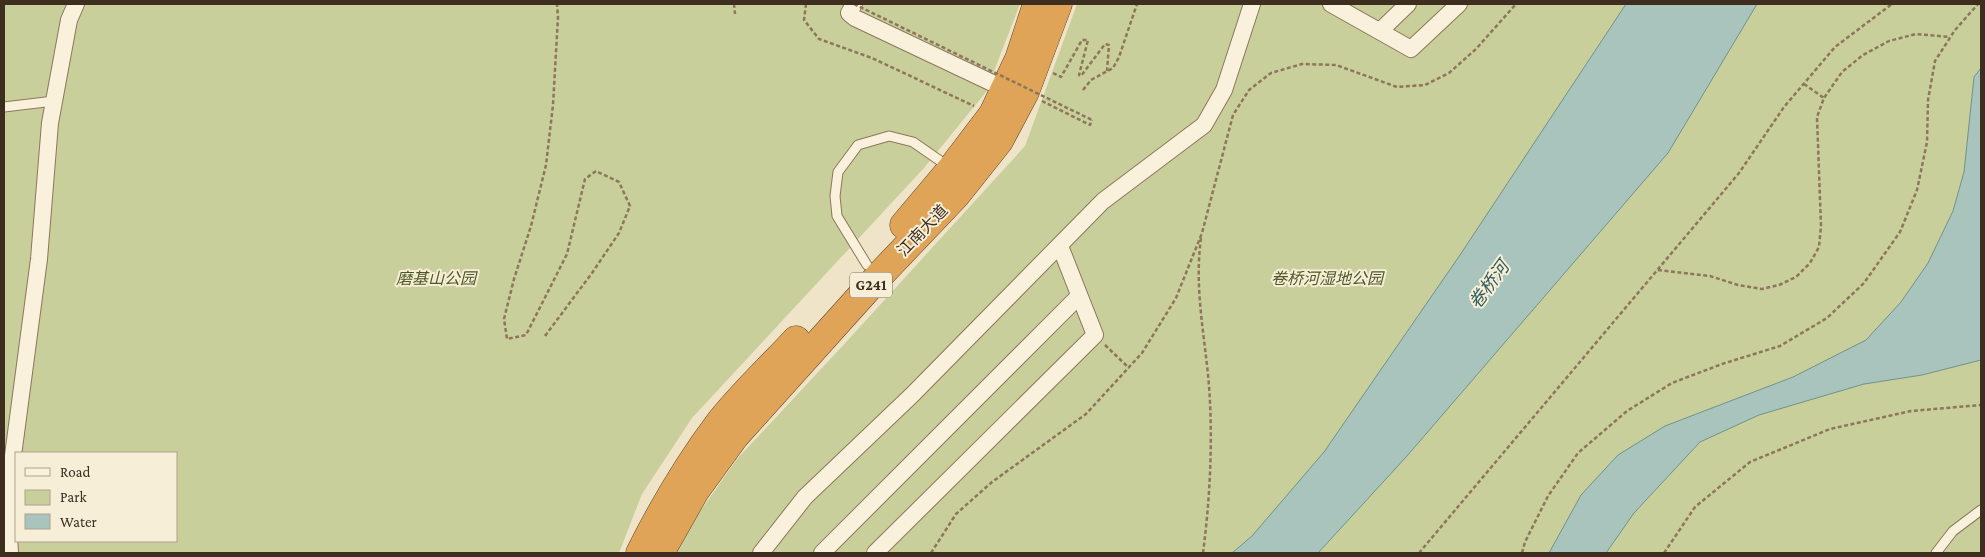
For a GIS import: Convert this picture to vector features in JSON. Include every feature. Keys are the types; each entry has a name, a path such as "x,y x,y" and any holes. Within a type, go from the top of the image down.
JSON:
{"highway":[{"name":"江南大道","path":"660,553 694,491 735,436 878,277 956,195 999,141 1015,90 1019,59 1037,4"},
{"name":"江南大道","path":"640,553 680,479 721,421 896,234 952,168 993,114 1036,66 1058,4"}],"street":[{"path":"10,553 7,502 39,259 50,123 69,20 76,4"},
{"path":"854,4 850,13 855,18 1015,90"},
{"path":"760,553 805,497 912,395 1103,201 1204,125 1224,90 1252,4"},
{"path":"1380,31 1408,4"},
{"path":"1341,6 1411,49 1459,4"},
{"path":"875,553 1095,335 1060,246"},
{"path":"822,553 1079,296"}],"lane":[{"path":"4,107 54,101"},
{"path":"866,265 837,216 835,196 838,172 858,145 889,136 913,142 952,168"},
{"path":"1936,553 1953,531 1981,510"}],"path":[{"path":"545,336 619,234 630,206 619,182 596,171 585,179 567,254 526,335 508,339 504,319 514,279 532,226 546,165 552,105 558,17 557,4"},
{"path":"734,4 735,14"},
{"path":"806,4 804,20 819,38 872,58 993,114"},
{"path":"854,4 1092,120 1090,125 1015,90"},
{"path":"1083,90 1091,80 1113,68 1119,58 1137,4"},
{"path":"1203,553 1211,438 1209,386 1198,293 1198,261 1202,233 1233,115 1250,90 1272,73 1302,64 1336,65 1397,87 1426,86 1449,73 1476,49 1516,4"},
{"path":"1419,553 1739,174 1784,107 1835,47 1892,4"},
{"path":"1522,553 1525,542 1548,496 1578,453 1626,411 1672,383 1722,364 1780,346 1827,318 1864,283 1900,232 1917,190 1927,142 1928,100 1935,61 1950,37 1978,4"},
{"path":"1658,270 1710,276 1738,285 1762,289 1779,285 1796,277 1810,263 1819,247 1821,226 1817,116 1824,98 1842,72 1864,55 1889,42 1916,34 1950,37"},
{"path":"1036,66 1061,77 1082,40 1088,40 1079,75 1081,76 1106,44 1109,45 1107,71"},
{"path":"1804,84 1824,98"},
{"path":"931,553 956,514 992,482 1086,414 1142,353 1176,298 1202,233"},
{"path":"1095,335 1129,368"},
{"path":"1664,553 1695,507 1750,462 1830,430 1911,411 1981,405"}],"green space":[{"name":"磨基山公园","path":"4,4 1020,4 986,92 924,168 692,418 642,494 619,553 4,553"},
{"name":"卷桥河湿地公园","path":"1077,4 1981,4 1981,553 673,553 677,544 737,459 1025,146"}],"water":[{"name":"卷桥河","path":"1626,4 1757,4 1668,153 1407,456 1318,553 1232,553 1252,536 1324,452 1460,255"},
{"path":"1981,68 1981,360 1922,375 1864,384 1759,415 1700,442 1634,513 1606,553 1549,553 1581,495 1618,455 1665,426 1793,377 1866,340 1901,302 1928,263 1953,211 1964,172 1974,77"}]}
